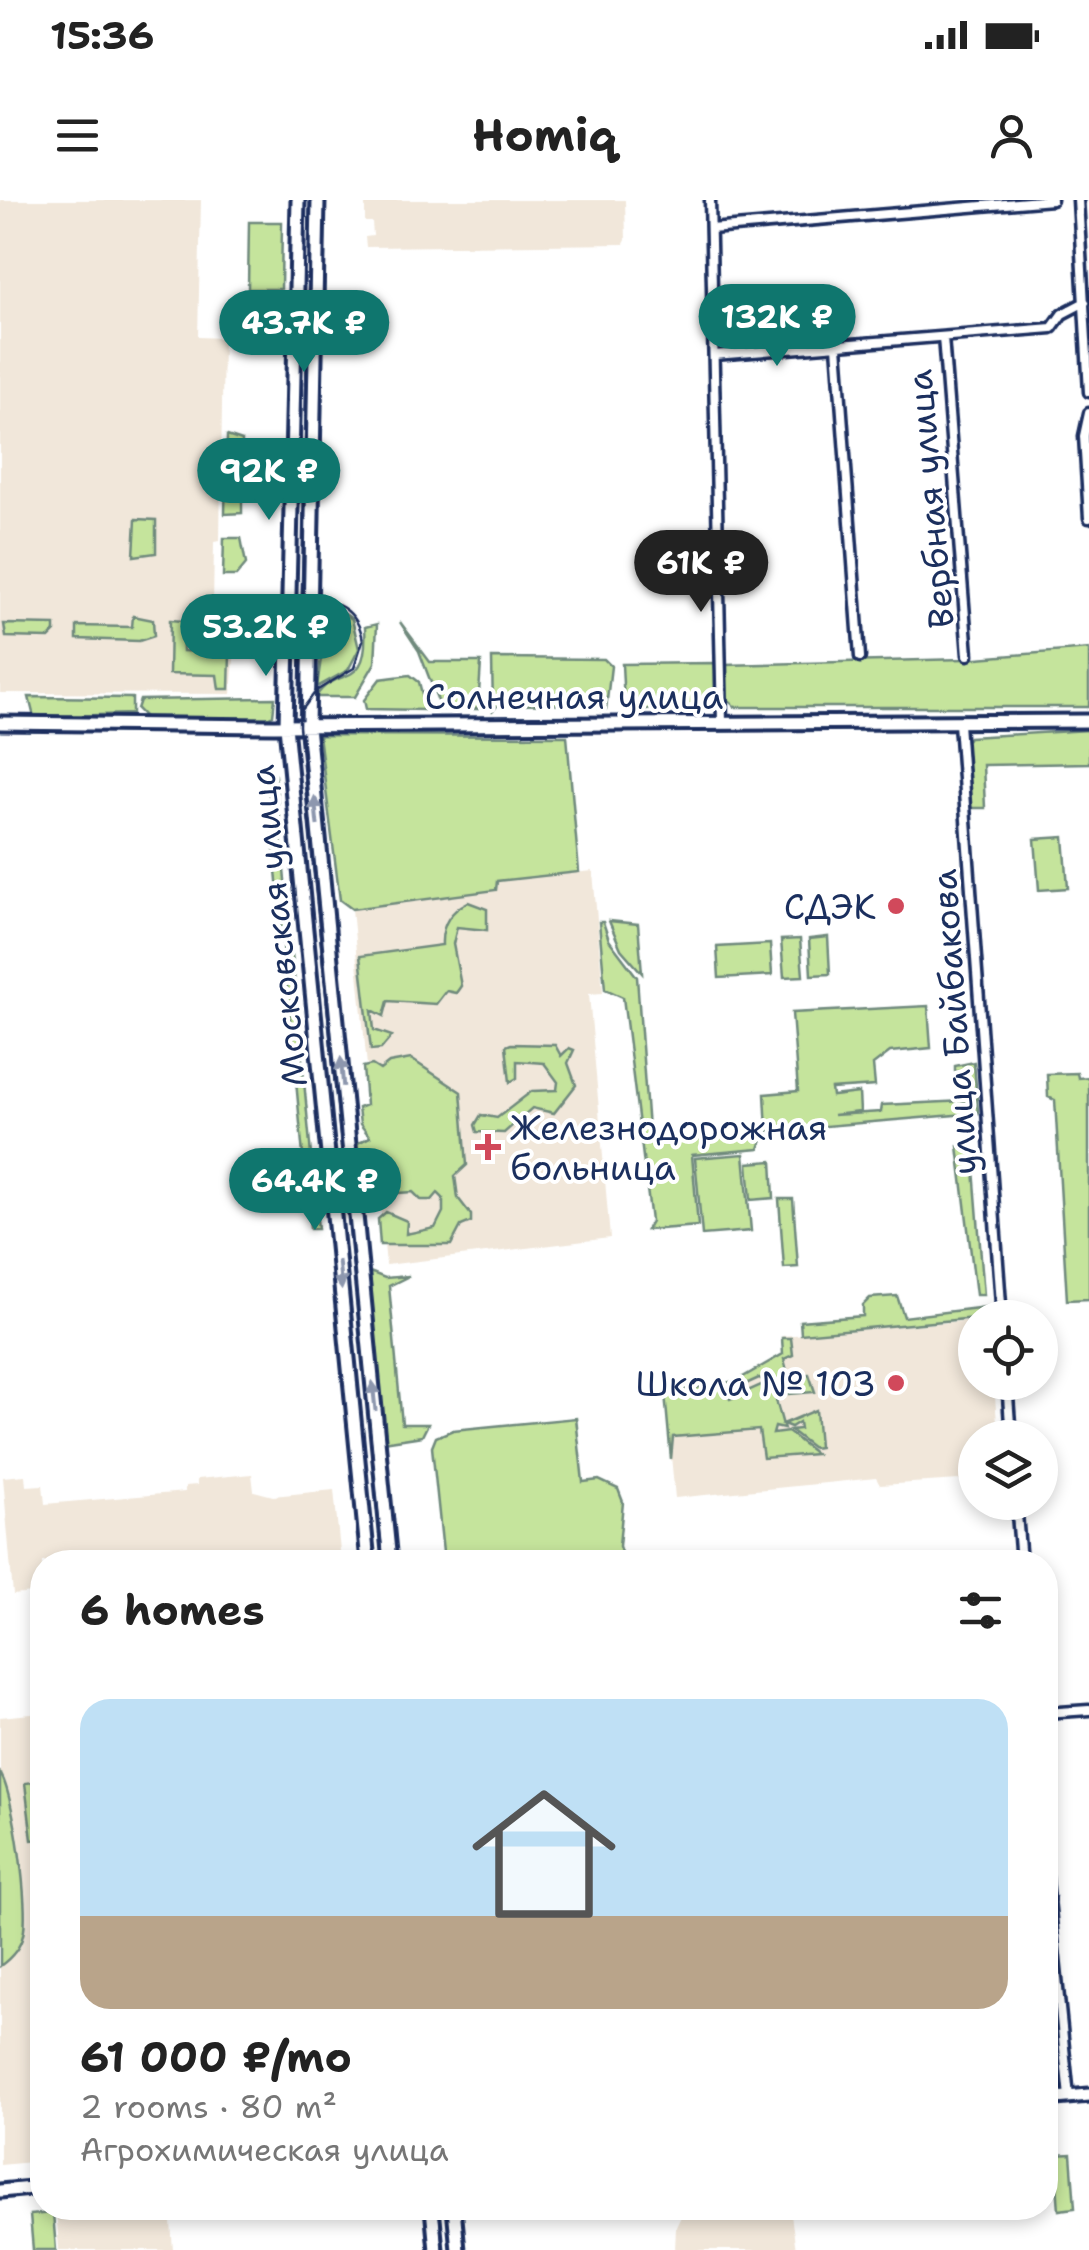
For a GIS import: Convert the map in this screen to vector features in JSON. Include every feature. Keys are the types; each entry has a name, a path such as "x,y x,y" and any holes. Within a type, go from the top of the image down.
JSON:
{"street":[{"name":"Московская улица","path":"298,200 286,726 367,1550"},
{"name":"Московская улица","path":"318,200 308,726 389,1550"},
{"path":"710,200 722,722"},
{"path":"711,229 1052,200"},
{"path":"1078,200 1087,303 1089,392"},
{"path":"714,355 1052,328 1062,314 1087,303"},
{"name":"Вербная улица","path":"943,337 968,655"},
{"path":"836,346 860,657"},
{"path":"294,374 304,382 315,374"},
{"path":"293,401 304,396 314,402"},
{"path":"1089,413 1089,518"},
{"name":"Солнечная улица","path":"0,723 308,726 1089,721"},
{"name":"улица Байбакова","path":"959,724 1001,1300"},
{"path":"303,899 324,897"},
{"path":"304,916 326,915"},
{"path":"357,1445 378,1444"},
{"path":"358,1462 380,1460"},
{"path":"1018,1520 1020,1550"},
{"path":"1058,1712 1089,1710"},
{"path":"1058,1983 1070,2097"},
{"path":"1058,2098 1089,2096"},
{"path":"0,2190 30,2188"},
{"path":"433,2220 436,2250"},
{"path":"455,2220 458,2250"}],"shaded area":[{"path":"0,200 201,200 198,337 223,338 220,541 214,542 213,608 232,609 238,614 231,694 0,693"},
{"path":"365,200 625,200 626,240 624,244 366,247 365,237 373,236 372,222 365,222"},
{"name":"Железнодорожная больница","path":"593,871 603,993 589,994 610,1238 386,1265 352,909 496,890 497,881"},
{"path":"958,1321 958,1400 995,1400 997,1420 958,1420 958,1480 880,1485 876,1478 675,1498 665,1393 720,1385 755,1373 783,1354 782,1336"},
{"path":"252,1474 254,1491 273,1496 334,1490 340,1550 30,1550 30,1593 13,1595 3,1477 25,1475 26,1486 43,1485 45,1504 185,1492 185,1486 197,1485 197,1479"},
{"path":"30,1714 30,2162 0,2165 0,1717"},
{"path":"57,2220 171,2220 173,2250 59,2250"},
{"path":"679,2220 792,2220 796,2250 675,2250"}],"green space":[{"path":"249,222 282,222 281,289 248,289"},
{"path":"227,436 242,441 242,513 225,514"},
{"path":"136,519 156,520 156,553 134,556"},
{"path":"224,538 241,538 246,564 236,576 223,576"},
{"path":"332,605 352,619 359,649 348,670 317,687 324,637 318,637 314,606"},
{"path":"133,616 153,620 154,636 139,641 77,639 77,626 132,627"},
{"path":"170,620 182,621 183,651 230,653 229,689 219,689 217,675 169,674"},
{"path":"400,622 430,662 481,662 478,709 441,709 419,651"},
{"path":"4,624 55,625 55,632 49,638 6,637"},
{"path":"377,624 375,663 355,697 316,697 324,687 357,669 365,648 365,627"},
{"path":"1089,649 1089,707 735,707 726,698 725,665 965,659"},
{"path":"492,658 604,659 611,666 606,709 601,711 596,704 498,705 493,710"},
{"path":"715,663 716,699 705,710 634,709 624,704 622,664"},
{"path":"410,675 419,682 426,710 366,709 364,700 380,679"},
{"path":"29,697 132,698 132,714 34,717"},
{"path":"275,698 273,715 263,720 146,718 137,709 140,700"},
{"path":"1089,730 1089,763 983,765 985,808 969,808 964,744 969,737"},
{"path":"319,735 567,736 579,872 497,881 496,890 352,909 340,900"},
{"path":"267,775 275,775 318,1229 310,1229"},
{"path":"1064,837 1068,888 1039,890 1035,839"},
{"path":"468,902 487,909 487,930 457,927 453,944 461,986 456,993 446,991 436,1004 388,1001 384,1016 372,1010 374,1030 392,1036 381,1049 371,1050 360,956 442,945 448,919"},
{"path":"609,921 638,924 642,973 621,949"},
{"path":"599,922 603,922 609,940 637,977 649,1143 764,1134 759,1149 692,1155 698,1226 646,1230 651,1221 623,997 605,989"},
{"path":"828,937 830,974 811,975 809,939"},
{"path":"800,939 803,976 784,977 781,940"},
{"path":"770,944 772,975 719,978 717,947"},
{"path":"928,1006 931,1048 890,1052 873,1065 875,1086 831,1089 832,1096 859,1093 860,1112 833,1115 881,1112 882,1105 965,1101 963,1073 955,1071 955,1066 974,1062 978,1113 767,1131 765,1094 798,1091 792,1013"},
{"path":"555,1045 561,1056 569,1048 574,1050 568,1063 576,1085 554,1113 532,1108 504,1133 477,1132 475,1125 481,1115 497,1118 532,1091 557,1090 558,1082 544,1063 517,1061 517,1078 510,1082 506,1046"},
{"path":"411,1059 461,1092 467,1165 455,1176 458,1198 471,1215 471,1222 461,1226 451,1245 380,1245 378,1219 386,1212 407,1221 406,1234 435,1228 443,1212 443,1198 438,1193 432,1200 421,1200 413,1192 383,1194 383,1204 376,1208 367,1201 365,1178 356,1165 352,1146 370,1137 360,1124 358,1108 366,1105 363,1067 372,1065 380,1070 389,1063"},
{"path":"1077,1073 1078,1078 1089,1077 1089,1299 1067,1300 1055,1100 1048,1097 1047,1074"},
{"path":"972,1144 984,1295 976,1295 958,1146"},
{"path":"744,1154 751,1231 702,1235 695,1158"},
{"path":"772,1161 774,1198 751,1200 748,1163"},
{"path":"779,1199 793,1199 798,1267 784,1268"},
{"path":"367,1271 385,1278 409,1276 389,1286 402,1424 428,1424 422,1436 383,1442"},
{"path":"897,1296 904,1317 958,1310 958,1320 801,1334 800,1321 863,1316 863,1305 870,1298"},
{"path":"782,1338 791,1338 793,1355 784,1359 788,1375 809,1374 815,1392 777,1395 776,1387 759,1378 726,1393 730,1399 761,1385 773,1389 784,1429 775,1427 773,1434 788,1432 816,1454 763,1458 759,1430 673,1437 671,1459 665,1393 736,1381 783,1354"},
{"path":"816,1410 819,1447 813,1448 790,1430 800,1429 799,1422 791,1427 783,1424"},
{"path":"576,1418 583,1482 599,1480 618,1489 623,1502 620,1550 443,1550 432,1447 436,1437 453,1430"},
{"path":"0,1773 15,1827 25,1922 20,1945 0,1966"},
{"path":"30,1782 30,1824 25,1783"},
{"path":"1071,2154 1075,2208 1059,2210 1058,2155"},
{"path":"30,2220 54,2220 56,2250 33,2250"}],"tram line":[{"path":"310,200 299,726 382,1550"},
{"path":"297,618 306,604 335,604 350,613 363,640 354,668 316,691 299,714"},
{"path":"440,2220 443,2250"}],"place":[{"name":"СДЭК","path":"896,906"},
{"name":"Железнодорожная больница","path":"488,1147"},
{"name":"Школа № 103","path":"896,1383"}]}
